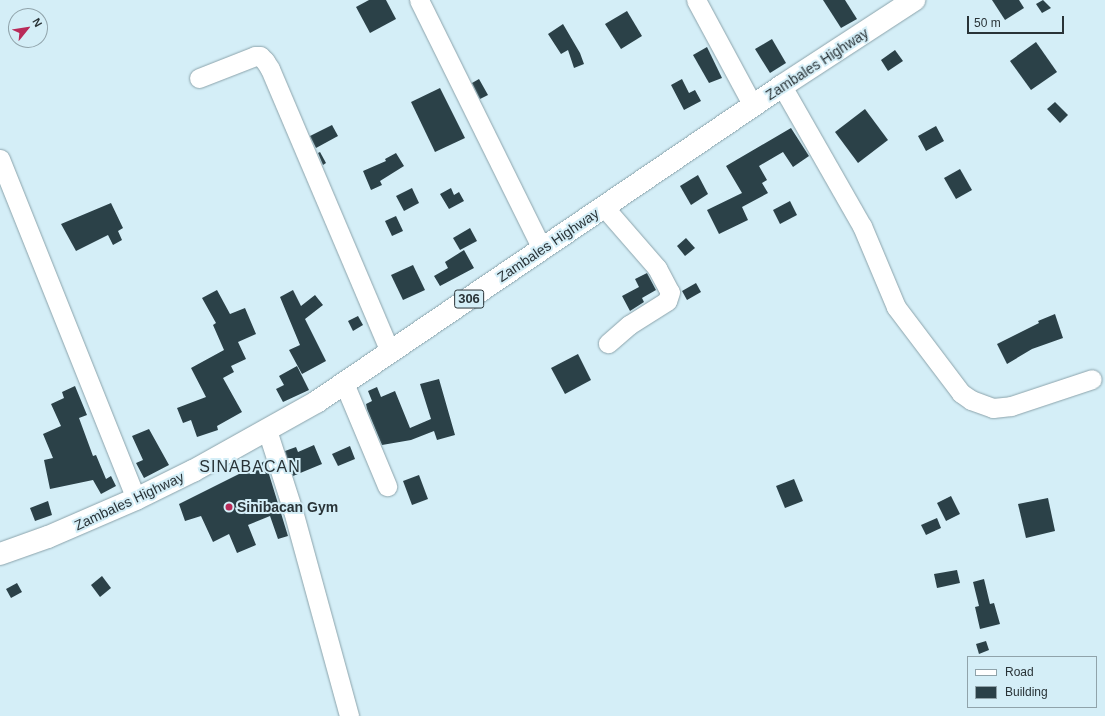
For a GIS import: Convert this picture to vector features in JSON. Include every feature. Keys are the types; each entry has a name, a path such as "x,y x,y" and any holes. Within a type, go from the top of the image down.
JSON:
{"main road":[{"name":"Zambales Highway","path":"0,554 48,538 136,499 267,430 344,383 782,86 914,0"}],"street":[{"path":"419,0 542,249"},
{"path":"696,0 753,106"},
{"path":"199,78 254,56 260,56 270,69 390,352"},
{"path":"782,86 862,226 896,307 962,393 970,400 993,408 1011,406 1092,379"},
{"path":"0,159 136,499"},
{"path":"604,207 657,268 670,292 667,302 629,325 608,343"},
{"path":"344,383 387,486"},
{"path":"267,430 293,511 349,716"}],"building":[{"path":"369,0 386,0 396,19 370,33 356,7"},
{"path":"823,0 845,0 857,19 841,28"},
{"path":"992,0 1019,0 1024,8 1005,20"},
{"path":"1043,0 1051,8 1042,13 1036,4"},
{"path":"627,11 642,36 621,49 605,24"},
{"path":"563,24 580,53 584,64 574,68 568,50 561,54 548,34"},
{"path":"772,39 786,63 770,73 755,49"},
{"path":"1036,42 1057,72 1031,90 1010,61"},
{"path":"707,47 722,78 709,83 693,55"},
{"path":"895,50 903,61 888,71 881,60"},
{"path":"479,79 488,95 480,99 472,83"},
{"path":"682,79 689,93 695,90 701,101 684,110 671,85"},
{"path":"440,88 465,138 435,152 411,102"},
{"path":"1055,102 1068,115 1060,123 1047,109"},
{"path":"865,109 888,140 858,163 835,132"},
{"path":"332,125 338,136 316,148 310,136"},
{"path":"936,126 944,141 926,151 918,136"},
{"path":"791,128 809,156 793,167 783,152 759,166 767,180 762,183 768,193 742,207 748,220 719,234 707,210 742,193 726,166"},
{"path":"320,152 326,163 323,165 318,153"},
{"path":"396,153 404,166 380,181 382,185 371,190 363,171 386,161 385,159"},
{"path":"960,169 972,190 956,199 944,178"},
{"path":"698,175 708,194 691,205 680,186"},
{"path":"412,188 419,203 404,211 396,196"},
{"path":"451,188 454,195 459,192 464,201 449,209 440,194"},
{"path":"790,201 797,215 780,224 773,210"},
{"path":"111,203 123,228 118,231 122,240 113,245 108,235 76,251 61,224"},
{"path":"396,216 403,231 392,236 385,221"},
{"path":"470,228 477,241 460,250 453,238"},
{"path":"686,238 695,248 685,256 677,246"},
{"path":"464,250 474,268 440,286 434,276 448,268 445,262"},
{"path":"413,265 425,290 403,300 391,275"},
{"path":"647,273 656,290 642,298 644,302 630,311 622,296 639,287 635,279"},
{"path":"696,283 701,292 687,300 682,291"},
{"path":"217,290 230,314 245,308 256,334 238,342 246,359 231,366 234,372 223,378 242,412 217,426 218,430 197,437 191,420 183,423 177,408 206,397 191,368 224,350 213,325 216,323 202,298"},
{"path":"293,290 301,306 315,295 323,305 305,319 326,361 302,374 289,350 300,345 280,297"},
{"path":"1055,314 1063,338 1032,349 1007,364 997,344 1039,323 1038,321"},
{"path":"358,316 363,325 353,331 348,321"},
{"path":"578,354 591,380 565,394 551,368"},
{"path":"297,366 309,390 283,402 276,389 284,385 279,376"},
{"path":"439,379 455,435 437,440 434,431 411,440 382,445 367,409 366,404 372,401 368,391 377,387 381,397 395,391 410,428 431,419 420,384"},
{"path":"75,386 87,415 79,418 93,456 96,455 106,479 111,476 116,486 101,494 93,480 50,489 44,460 53,458 43,434 61,426 51,404 64,398 62,392"},
{"path":"149,429 169,465 144,478 136,463 143,460 132,436"},
{"path":"314,445 322,464 293,476 285,451 296,447 298,452"},
{"path":"350,446 355,459 338,466 332,454"},
{"path":"265,461 288,536 278,539 270,516 248,525 256,545 237,553 229,534 213,542 201,516 185,521 179,504"},
{"path":"419,475 428,499 412,505 403,481"},
{"path":"794,479 803,501 785,508 776,486"},
{"path":"951,496 960,514 946,521 937,503"},
{"path":"1048,498 1055,531 1026,538 1018,504"},
{"path":"48,501 52,515 35,521 30,508"},
{"path":"937,518 941,528 926,535 921,525"},
{"path":"957,570 960,583 937,588 934,574"},
{"path":"102,576 111,588 100,597 91,585"},
{"path":"984,579 990,604 994,603 1000,624 980,629 975,607 979,606 973,582"},
{"path":"17,583 22,592 11,598 6,589"},
{"path":"986,641 989,650 979,654 976,644"}],"place":[{"name":"Sinibacan Gym","path":"229,507"}],"district":[{"name":"SINABACAN","path":"250,467"}]}
